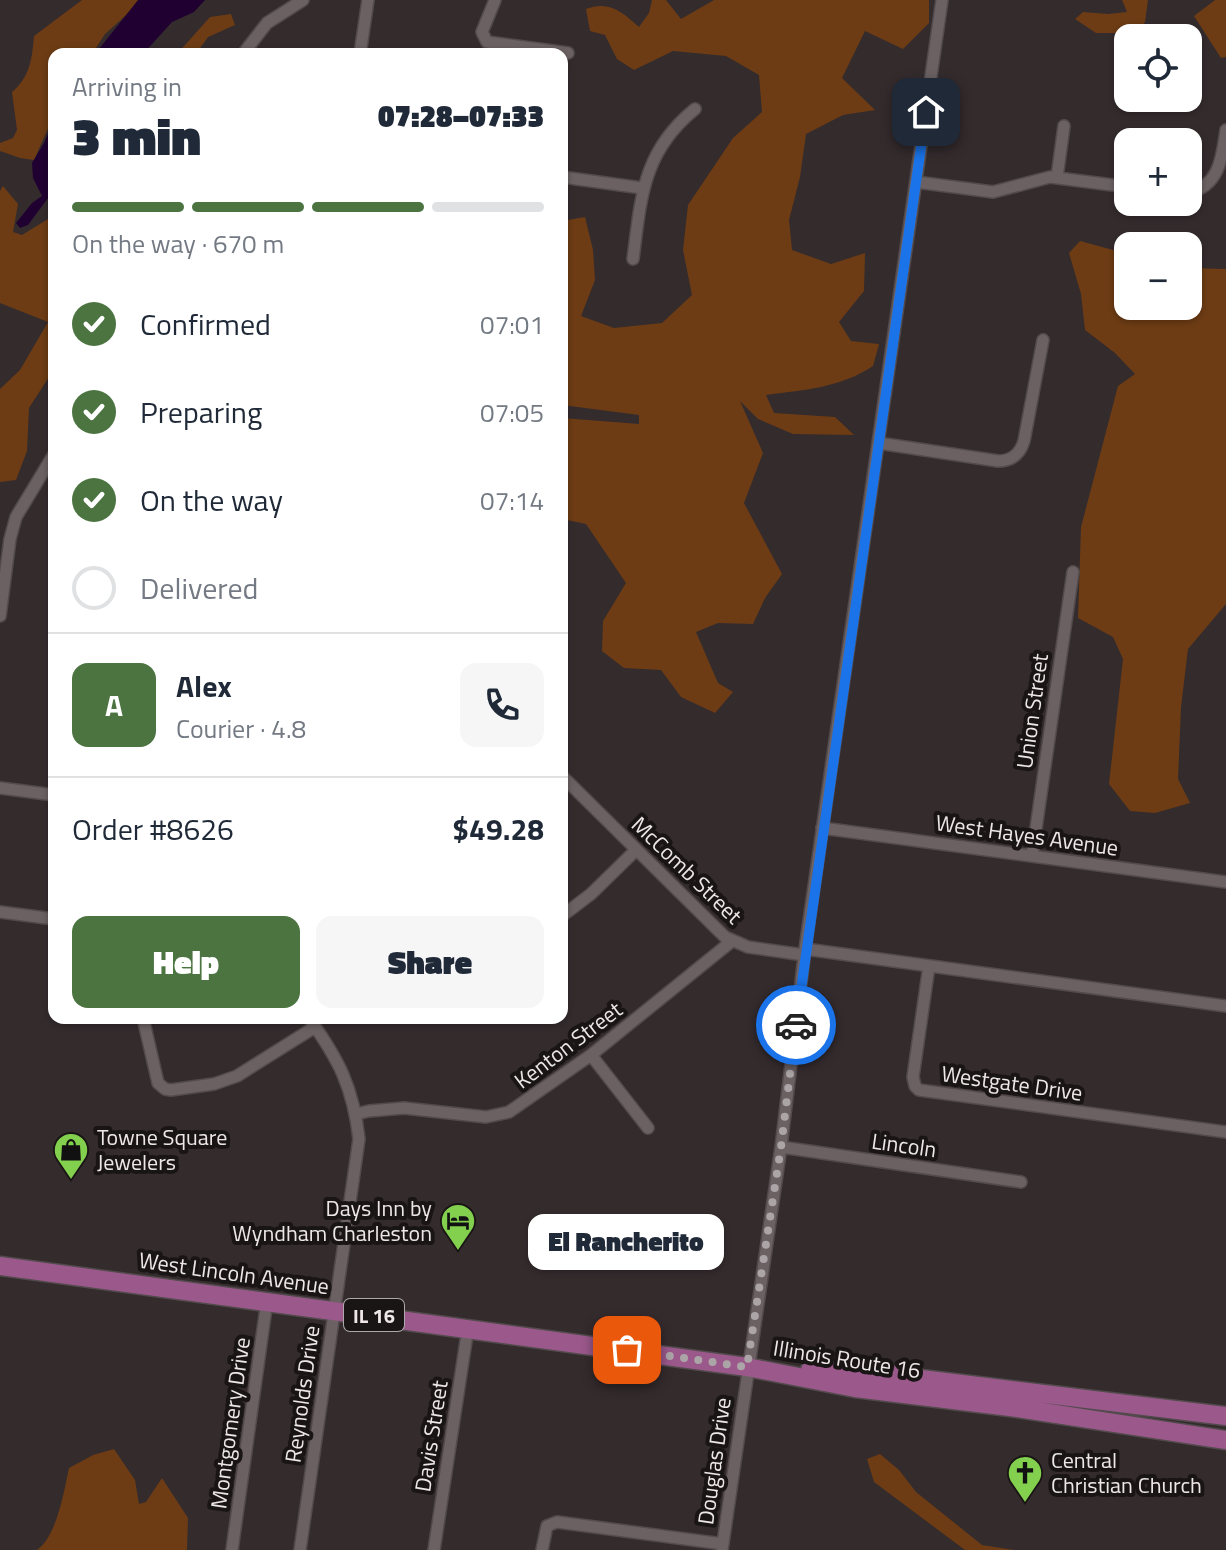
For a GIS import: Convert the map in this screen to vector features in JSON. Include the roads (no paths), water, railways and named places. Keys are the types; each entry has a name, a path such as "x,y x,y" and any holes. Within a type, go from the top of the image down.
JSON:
{"main road":[{"name":"West Lincoln Avenue","path":"0,1266 747,1367"},
{"name":"Illinois Route 16","path":"747,1367 856,1371 1226,1416"},
{"name":"Illinois Route 16","path":"747,1367 855,1388 1010,1407 1226,1440"}],"street":[{"path":"248,48 267,23 303,0"},
{"path":"361,48 368,0"},
{"path":"495,0 482,32 487,42 531,48"},
{"name":"Douglas Drive","path":"722,1547 781,1147 804,952 942,0"},
{"path":"633,259 642,188 650,164 665,138 695,109"},
{"path":"1057,177 1064,126"},
{"path":"1202,188 1216,175 1226,130"},
{"path":"916,182 993,192 1041,178 1057,177 1114,185"},
{"path":"568,178 642,188"},
{"path":"878,443 998,461 1012,458 1022,448 1024,441 1043,340"},
{"path":"0,616 10,539 16,517 48,464"},
{"name":"Union Street","path":"1032,856 1073,572"},
{"name":"McComb Street","path":"568,782 715,929 748,947 804,952"},
{"path":"0,788 48,794"},
{"name":"West Hayes Avenue","path":"822,828 1226,882"},
{"path":"568,911 591,894 636,850"},
{"path":"0,912 48,918"},
{"name":"Kenton Street","path":"356,1114 404,1108 473,1117 498,1116 520,1107 591,1055 732,941"},
{"path":"804,952 1226,1006"},
{"name":"Westgate Drive","path":"929,966 913,1077 919,1090 1226,1132"},
{"path":"144,1024 158,1083 171,1090 214,1084 237,1076 309,1024"},
{"name":"Reynolds Drive","path":"300,1550 359,1157 355,1103 337,1060 313,1024"},
{"path":"591,1055 648,1128"},
{"name":"Lincoln","path":"781,1147 1021,1182"},
{"name":"Montgomery Drive","path":"232,1550 267,1301"},
{"name":"Davis Street","path":"434,1550 468,1328"},
{"path":"542,1550 547,1526 557,1522 722,1547"}],"place":[{"name":"Towne Square Jewelers","path":"71,1181"},
{"name":"Days Inn by Wyndham Charleston","path":"458,1252"},
{"name":"El Rancherito","path":"627,1350"},
{"name":"Central Christian Church","path":"1025,1504"}]}
